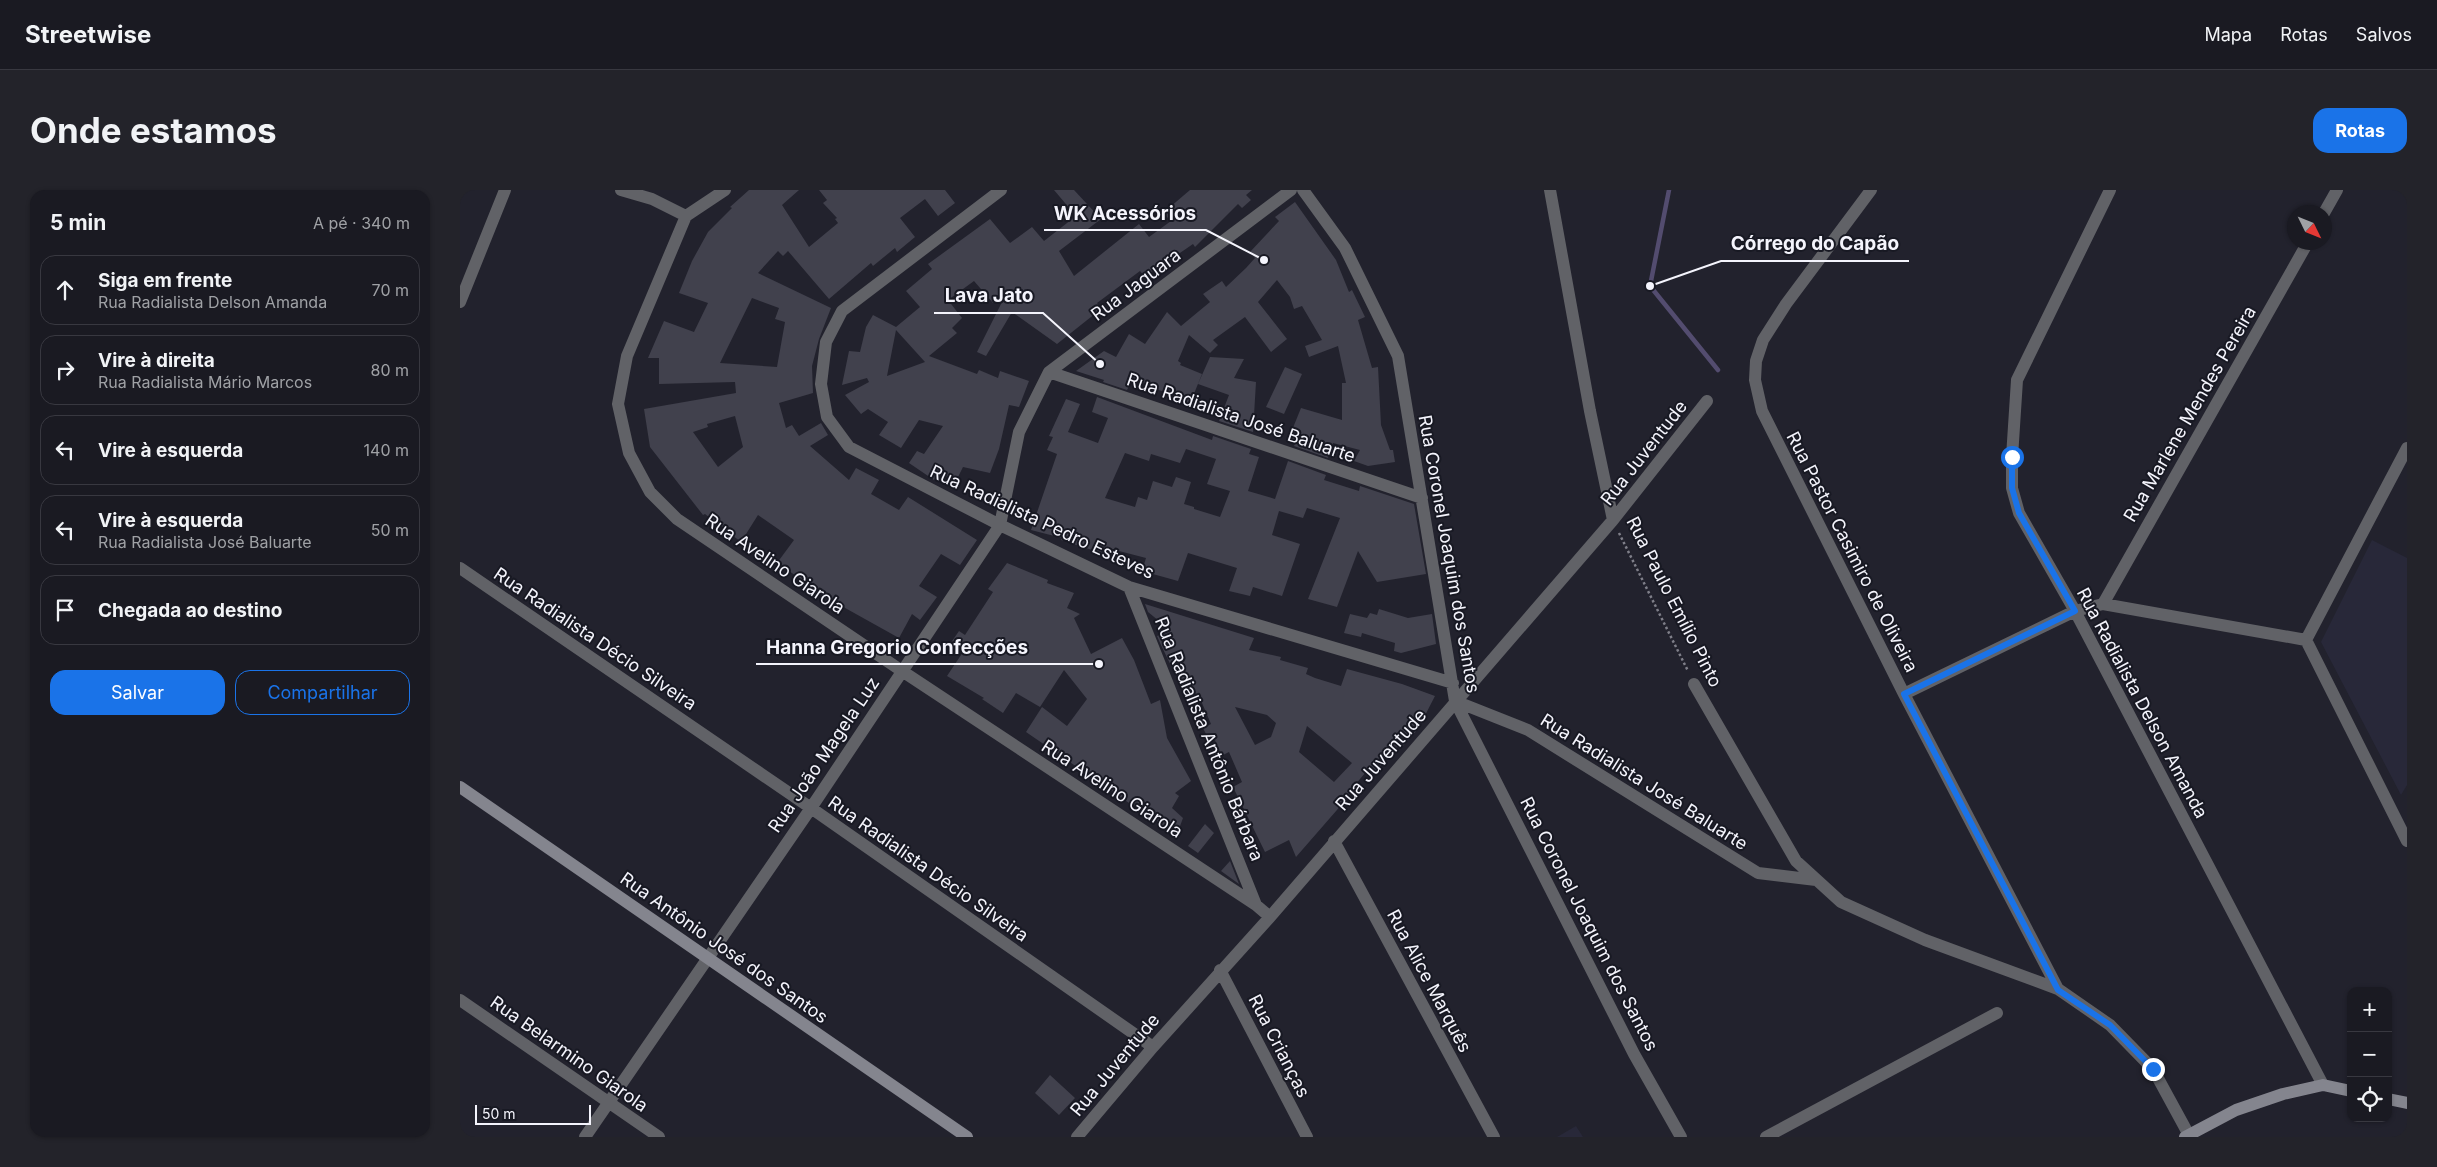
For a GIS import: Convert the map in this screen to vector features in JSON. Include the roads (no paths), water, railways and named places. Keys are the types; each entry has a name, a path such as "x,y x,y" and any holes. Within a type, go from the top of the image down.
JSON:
{"street":[{"path":"460,302 505,190"},
{"path":"621,190 652,199 686,216 725,190"},
{"name":"Rua Radialista Pedro Esteves","path":"1002,190 842,311 826,342 821,384 827,416 849,447 1000,525 1129,587 1453,684"},
{"name":"Rua Jaguara","path":"1049,372 1291,190"},
{"name":"Rua Coronel Joaquim dos Santos","path":"1303,190 1345,248 1398,356 1455,700 1634,1054 1681,1137"},
{"name":"Rua Paulo Emílio Pinto","path":"1550,190 1590,411 1613,520"},
{"name":"Rua Pastor Casimiro de Oliveira","path":"1871,190 1786,304 1763,340 1756,361 1755,380 1762,411 1904,694 2058,990"},
{"name":"Rua Radialista Delson Amanda","path":"2110,190 2017,380 2012,488 2019,513 2075,611 2323,1085"},
{"path":"2329,205 2337,190"},
{"name":"Rua Avelino Giarola","path":"686,216 627,356 618,404 629,453 650,492 677,519 1270,916"},
{"name":"Rua Marlene Mendes Pereira","path":"2103,604 2303,250"},
{"name":"Rua Radialista José Baluarte","path":"1049,372 1422,498"},
{"name":"Rua João Magela Luz","path":"585,1137 811,808 1000,525 1020,432 1049,372"},
{"name":"Rua Juventude","path":"1077,1137 1153,1047 1270,916 1455,700 1613,520 1708,401"},
{"path":"2306,640 2407,448"},
{"name":"Rua Radialista Décio Silveira","path":"460,568 811,808 1153,1047"},
{"name":"Rua Radialista Antônio Bárbara","path":"1129,587 1256,905"},
{"path":"1904,694 2075,611 2103,604 2306,640"},
{"path":"2306,640 2407,841"},
{"name":"Rua Paulo Emílio Pinto","path":"1694,684 1796,861 1816,880"},
{"name":"Rua Radialista José Baluarte","path":"1455,700 1528,730 1758,873 1816,880"},
{"name":"Rua Antônio José dos Santos","path":"460,787 968,1137"},
{"name":"Rua Alice Marquês","path":"1334,841 1494,1137"},
{"path":"1816,880 1841,902 1925,940 2058,990 2110,1025 2153,1069 2187,1136 2236,1110 2283,1094 2323,1085 2347,1090"},
{"name":"Rua Crianças","path":"1220,970 1306,1137"},
{"name":"Rua Belarmino Giarola","path":"462,1006 659,1137"},
{"path":"1766,1137 1997,1013"},
{"path":"2392,1100 2407,1103"}],"waterway":[{"path":"1669,190 1650,286 1718,370"}],"place":[{"name":"WK Acessórios","path":"1264,260"},
{"name":"Córrego do Capão","path":"1650,286"},
{"name":"Lava Jato","path":"1100,364"},
{"name":"Hanna Gregorio Confecções","path":"1099,664"}]}
